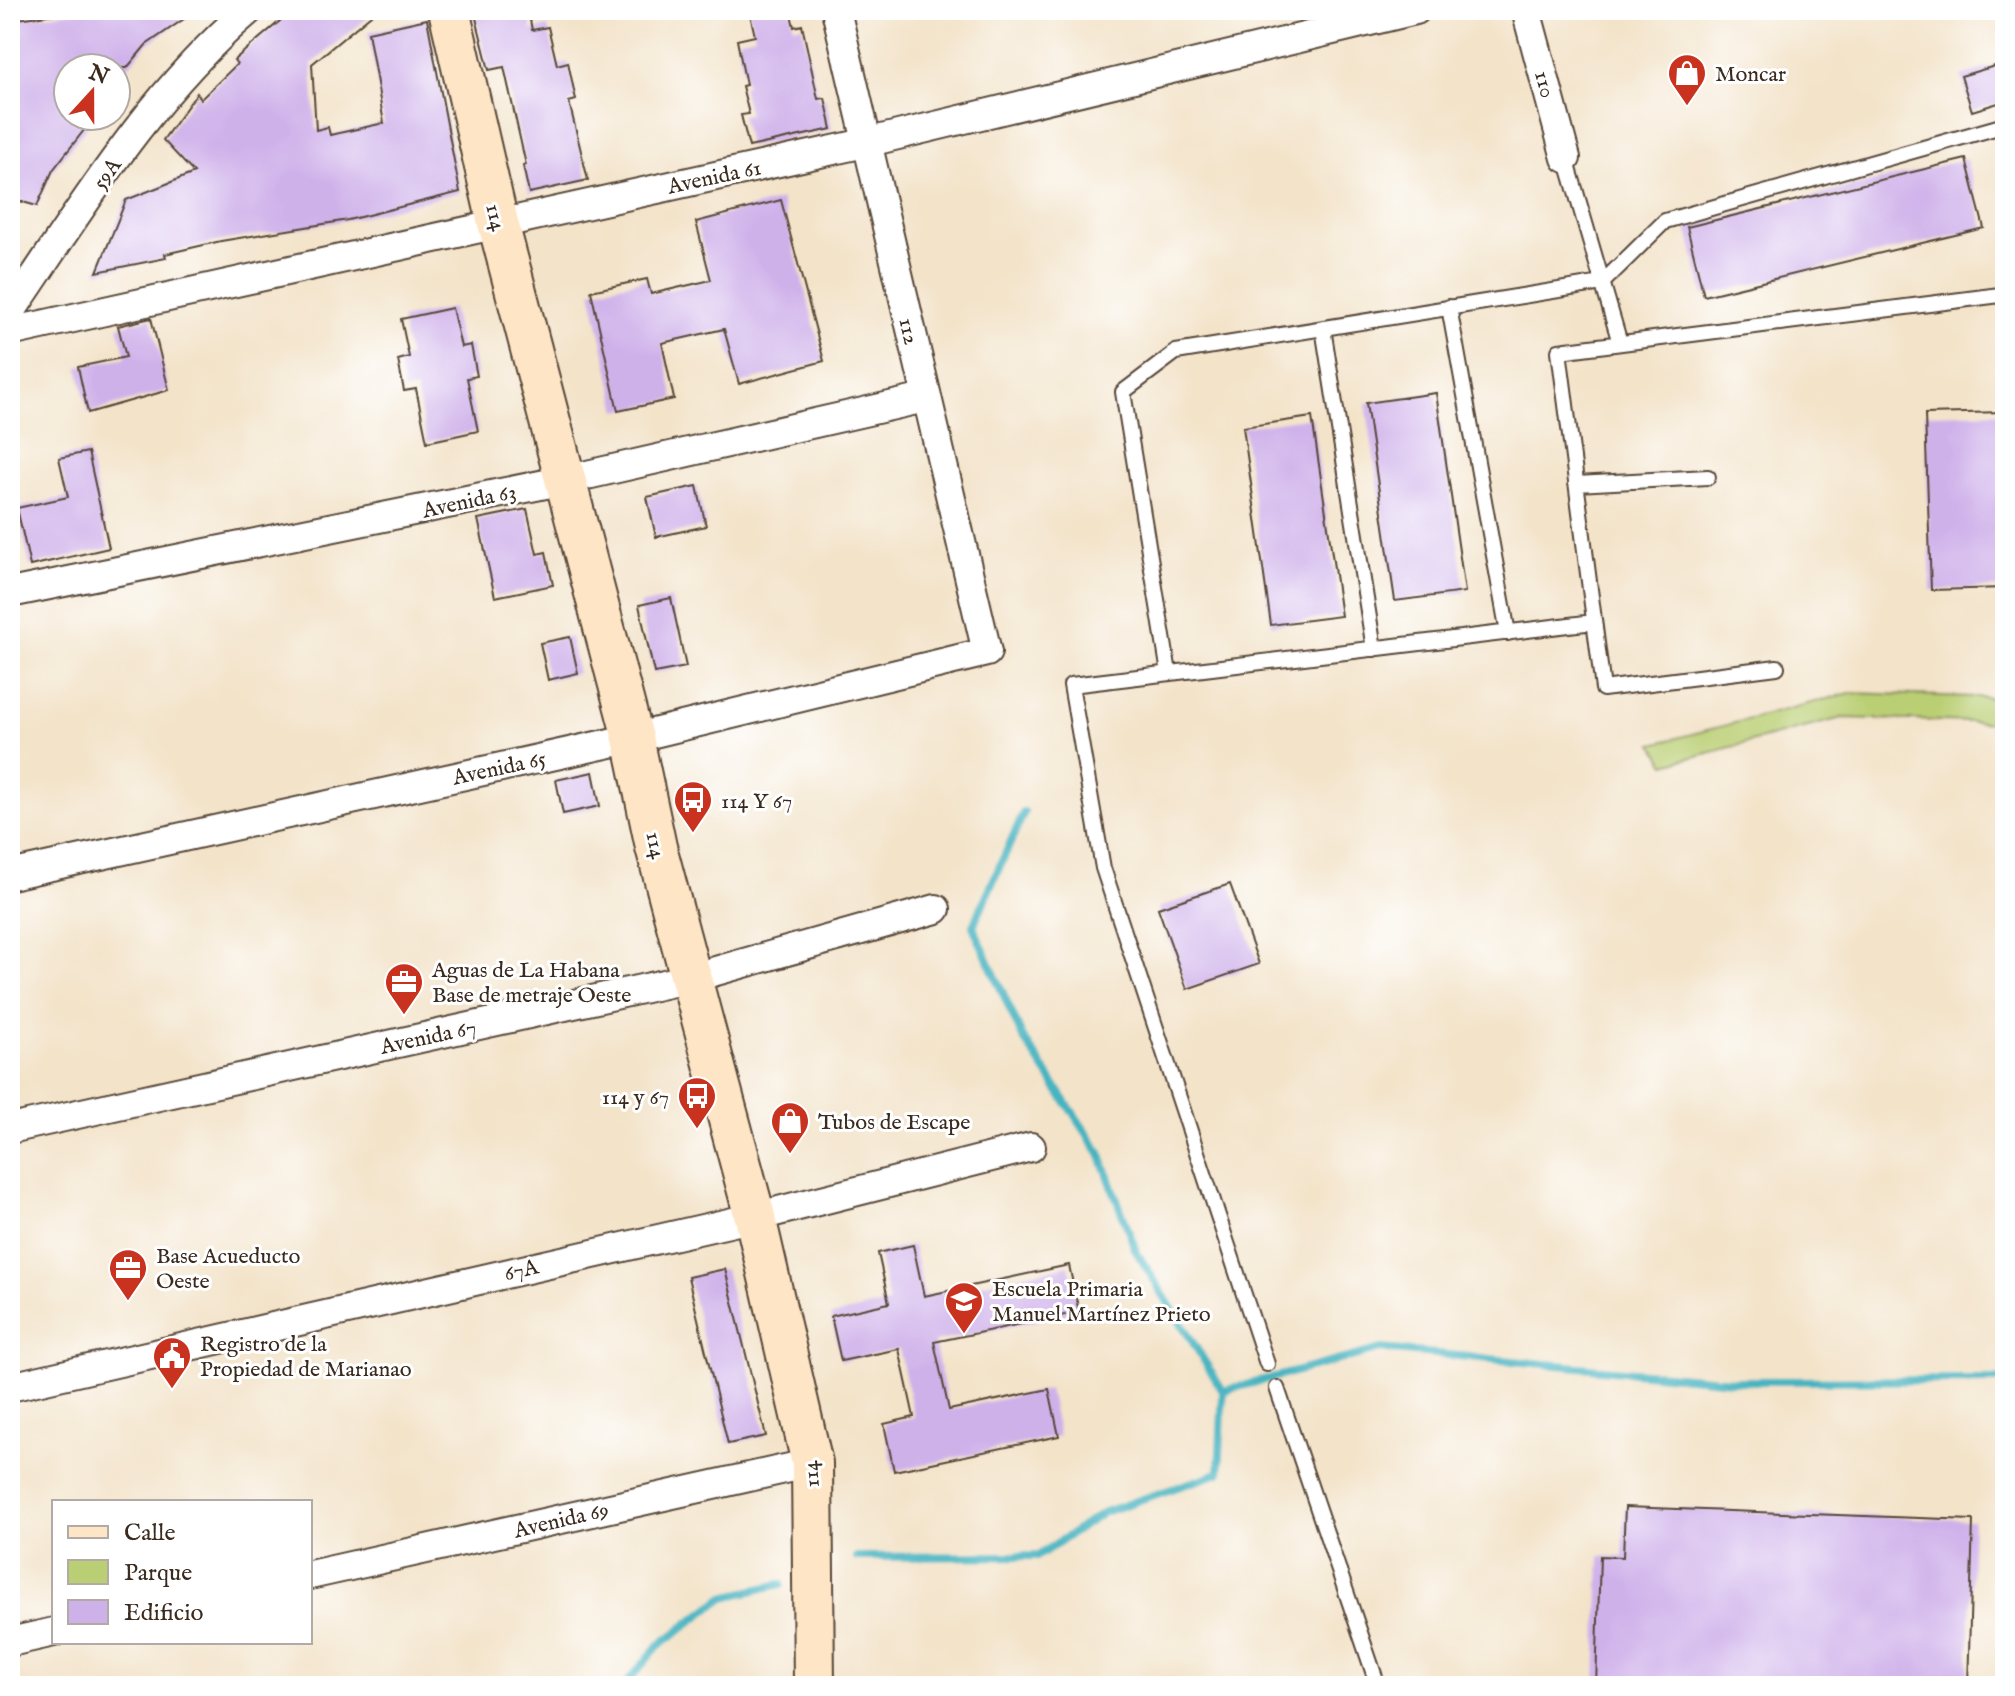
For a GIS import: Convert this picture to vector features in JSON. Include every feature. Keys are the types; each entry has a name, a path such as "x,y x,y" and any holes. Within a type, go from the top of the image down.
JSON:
{"main road":[{"name":"114","path":"449,10 498,223 755,1217 812,1463 814,1686"}],"street":[{"name":"59A","path":"10,313 152,110 196,60 249,10"},
{"name":"112","path":"836,10 987,652"},
{"name":"Avenida 61","path":"10,332 865,143 1416,10"},
{"name":"110","path":"1526,10 1566,158"},
{"name":"Avenida 63","path":"10,593 565,480 925,398"},
{"name":"Avenida 65","path":"10,875 633,738 987,652"},
{"name":"Avenida 67","path":"10,1129 691,978 936,909"},
{"name":"67A","path":"10,1387 755,1217 1031,1147"},
{"name":"Avenida 69","path":"312,1575 812,1463"},
{"path":"10,1642 52,1632"}],"lane":[{"path":"1169,673 1123,392 1176,352 1602,283 1665,221 2005,125"},
{"path":"1566,158 1620,343"},
{"path":"1777,667 1603,689 1559,351 2000,295 2005,300"},
{"path":"1449,307 1508,633"},
{"path":"1323,328 1374,649"},
{"path":"1576,484 1708,477"},
{"path":"1267,1364 1103,868 1071,685 1594,622"},
{"path":"1277,1388 1378,1686"}],"green space":[{"path":"1850,693 2005,698 2005,723 1842,718 1666,764 1653,744"}],"building":[{"path":"85,10 197,10 146,45 132,62 132,52 52,52 52,132 83,132 53,170 37,206 12,199 15,183 10,182 10,20"},
{"path":"293,10 377,10 312,64 316,130 328,127 330,135 384,123 368,32 427,19 460,192 348,220 221,241 165,254 166,258 97,272 126,200 194,173 163,140 197,93 201,99 237,64 234,60"},
{"path":"474,10 528,10 532,30 548,27 557,65 568,62 576,100 569,102 588,180 529,193 523,166 526,165 504,67 489,70"},
{"path":"749,10 790,10 794,27 802,25 818,99 825,98 832,129 749,147 741,115 749,114 742,86 746,85 737,40 755,36"},
{"path":"2005,63 2005,101 1972,111 1961,76"},
{"path":"1966,159 1984,228 1704,296 1687,227"},
{"path":"781,200 824,361 739,384 724,329 662,343 674,399 618,411 591,291 647,279 651,294 711,280 696,222"},
{"path":"452,308 461,347 471,345 477,376 467,378 478,431 427,442 416,389 404,391 398,360 409,357 401,319"},
{"path":"151,318 169,390 88,413 78,367 126,357 118,326"},
{"path":"1436,393 1465,592 1395,601 1366,403"},
{"path":"2005,412 2005,588 1931,590 1925,414"},
{"path":"1312,417 1341,616 1271,625 1243,427"},
{"path":"88,452 109,548 30,566 17,508 68,497 59,458"},
{"path":"697,486 706,526 656,537 647,497"},
{"path":"527,509 537,554 546,552 553,585 495,597 478,519"},
{"path":"671,598 686,667 654,673 639,605"},
{"path":"570,637 578,673 548,680 540,643"},
{"path":"593,772 600,806 563,814 556,780"},
{"path":"1230,884 1259,964 1187,989 1158,908"},
{"path":"913,1245 924,1296 1069,1265 1079,1312 934,1342 949,1410 1049,1389 1059,1436 894,1471 884,1424 914,1417 899,1349 841,1361 831,1316 889,1303 878,1253"},
{"path":"725,1269 766,1436 728,1444 688,1277"},
{"path":"1625,1507 1973,1520 1968,1686 1596,1686 1600,1556 1623,1557"}],"waterway":[{"path":"857,1557 1038,1556 1104,1512 1219,1473 1223,1391 1136,1251 1100,1153 1022,1036 973,926 1024,812"},
{"path":"1223,1391 1381,1349 1732,1381 2005,1380"},
{"path":"624,1686 658,1646 724,1597 781,1584"}],"place":[{"name":"Moncar","path":"1687,107"},
{"name":"114 Y 67","path":"693,834"},
{"name":"Aguas de La Habana Base de metraje Oeste","path":"404,1016"},
{"name":"114 y 67","path":"697,1130"},
{"name":"Tubos de Escape","path":"790,1155"},
{"name":"Base Acueducto Oeste","path":"128,1302"},
{"name":"Escuela Primaria Manuel Martínez Prieto","path":"964,1335"},
{"name":"Registro de la Propiedad de Marianao","path":"172,1390"}]}
